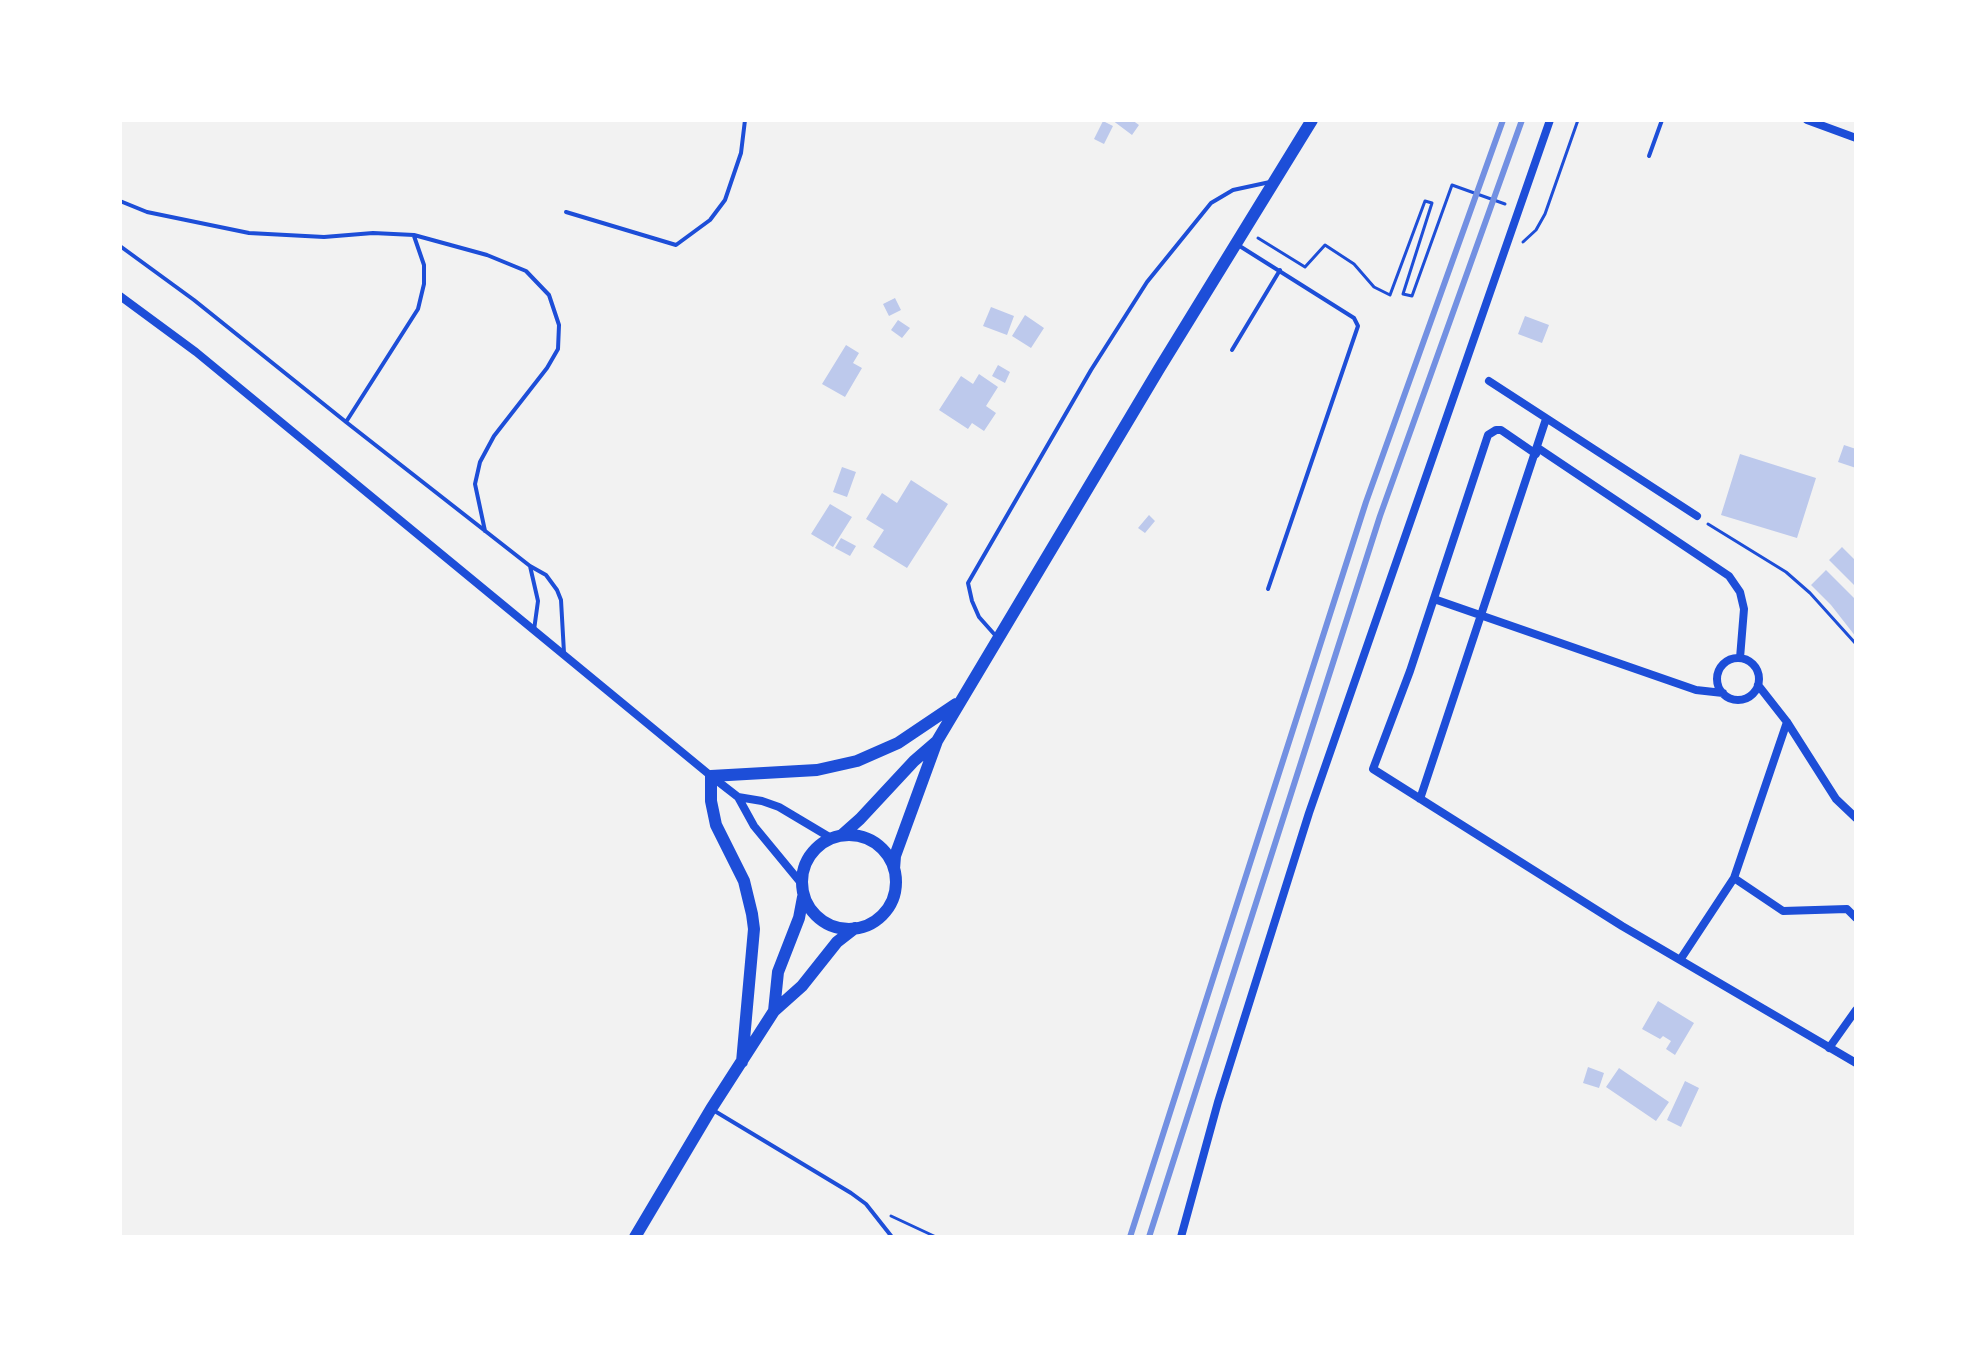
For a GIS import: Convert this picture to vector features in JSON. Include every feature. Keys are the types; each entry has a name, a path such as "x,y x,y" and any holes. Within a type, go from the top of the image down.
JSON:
{"main road":[{"path":"802,888 814,914 823,921 844,928 866,925 885,912 894,891 899,844 937,741 1276,180 1306,123"},
{"path":"742,1062 754,929 744,881 716,825 711,801 711,776 817,770 857,761 919,731 964,698"},
{"path":"774,1011 778,972 799,918 806,861 812,851 860,819 937,741"},
{"path":"836,836 853,835 874,842 883,849 894,869"},
{"path":"635,1237 774,1011 802,986 837,942 855,928"}],"street":[{"path":"1181,1237 1218,1102 1309,813 1550,120"},
{"path":"1807,120 1856,138"},
{"path":"120,296 196,352 738,797 754,826 802,888"},
{"path":"1489,381 1697,516"},
{"path":"1420,799 1546,419"},
{"path":"1740,658 1744,609 1740,592 1729,576 1537,451 1496,430 1488,435 1410,671 1373,769 1680,960 1856,1063"},
{"path":"1434,599 1696,690 1723,693 1735,700 1755,691 1757,671 1753,665 1740,658 1721,666 1717,680 1723,693"},
{"path":"1758,685 1787,722 1836,799 1856,818"},
{"path":"1680,960 1734,878 1787,722"},
{"path":"738,797 779,807 836,836"},
{"path":"1734,878 1783,911 1847,909 1856,918"},
{"path":"1829,1048 1856,1010"}],"lane":[{"path":"566,212 676,245 710,220 725,200 741,153 745,120"},
{"path":"1649,156 1662,120"},
{"path":"999,639 979,617 968,583 1091,370 1147,282 1211,203 1233,190 1276,180"},
{"path":"120,201 147,212 249,233 324,237 373,233 414,235 487,255 526,271 549,295 559,325 558,349 494,436 480,462 475,484 485,531"},
{"path":"346,422 418,309 424,284 424,265 414,235"},
{"path":"1236,244 1354,318 1358,326 1268,589"},
{"path":"120,246 194,300 530,566 546,575 561,600 565,657"},
{"path":"1232,350 1280,270"},
{"path":"530,566 538,601 534,632"},
{"path":"711,1109 851,1193 866,1204 892,1237"}],"path":[{"path":"1548,204 1578,120"},
{"path":"1245,230 1305,267 1325,245 1354,264 1374,287 1390,295 1425,201 1432,203 1403,294 1412,296 1452,185 1506,204"},
{"path":"1697,516 1786,572 1810,593 1856,644"},
{"path":"902,1221 936,1237"}],"building":[{"path":"1112,120 1132,120 1139,125 1132,135"},
{"path":"1103,121 1113,126 1104,144 1094,139"},
{"path":"895,298 901,310 889,316 883,304"},
{"path":"991,307 1014,316 1007,335 983,326"},
{"path":"1025,315 1044,328 1031,348 1012,336"},
{"path":"1525,316 1549,325 1542,343 1518,334"},
{"path":"898,320 910,328 902,338 891,330"},
{"path":"846,345 859,353 853,363 862,368 845,397 822,384"},
{"path":"998,365 1010,372 1005,383 992,376"},
{"path":"979,374 998,387 986,406 996,413 984,431 972,423 968,429 939,410 961,376 973,384"},
{"path":"1844,445 1856,449 1856,468 1838,462"},
{"path":"1740,454 1816,478 1797,538 1721,515"},
{"path":"842,467 856,472 847,497 833,492"},
{"path":"911,480 948,504 907,568 873,547 884,530 866,519 882,493 897,503"},
{"path":"830,504 852,517 833,547 811,534"},
{"path":"1149,515 1155,521 1145,533 1138,528"},
{"path":"841,538 856,546 850,556 835,548"},
{"path":"1842,547 1856,561 1856,587 1829,560"},
{"path":"1826,570 1856,600 1856,637 1811,585"},
{"path":"1658,1001 1694,1023 1675,1055 1666,1049 1671,1041 1642,1029"},
{"path":"1588,1067 1604,1073 1599,1088 1583,1083"},
{"path":"1619,1068 1669,1102 1656,1121 1606,1087"},
{"path":"1685,1081 1699,1088 1681,1127 1667,1120"}],"railway":[{"path":"1130,1237 1366,502 1503,120"},
{"path":"1149,1237 1380,516 1522,120"}]}
